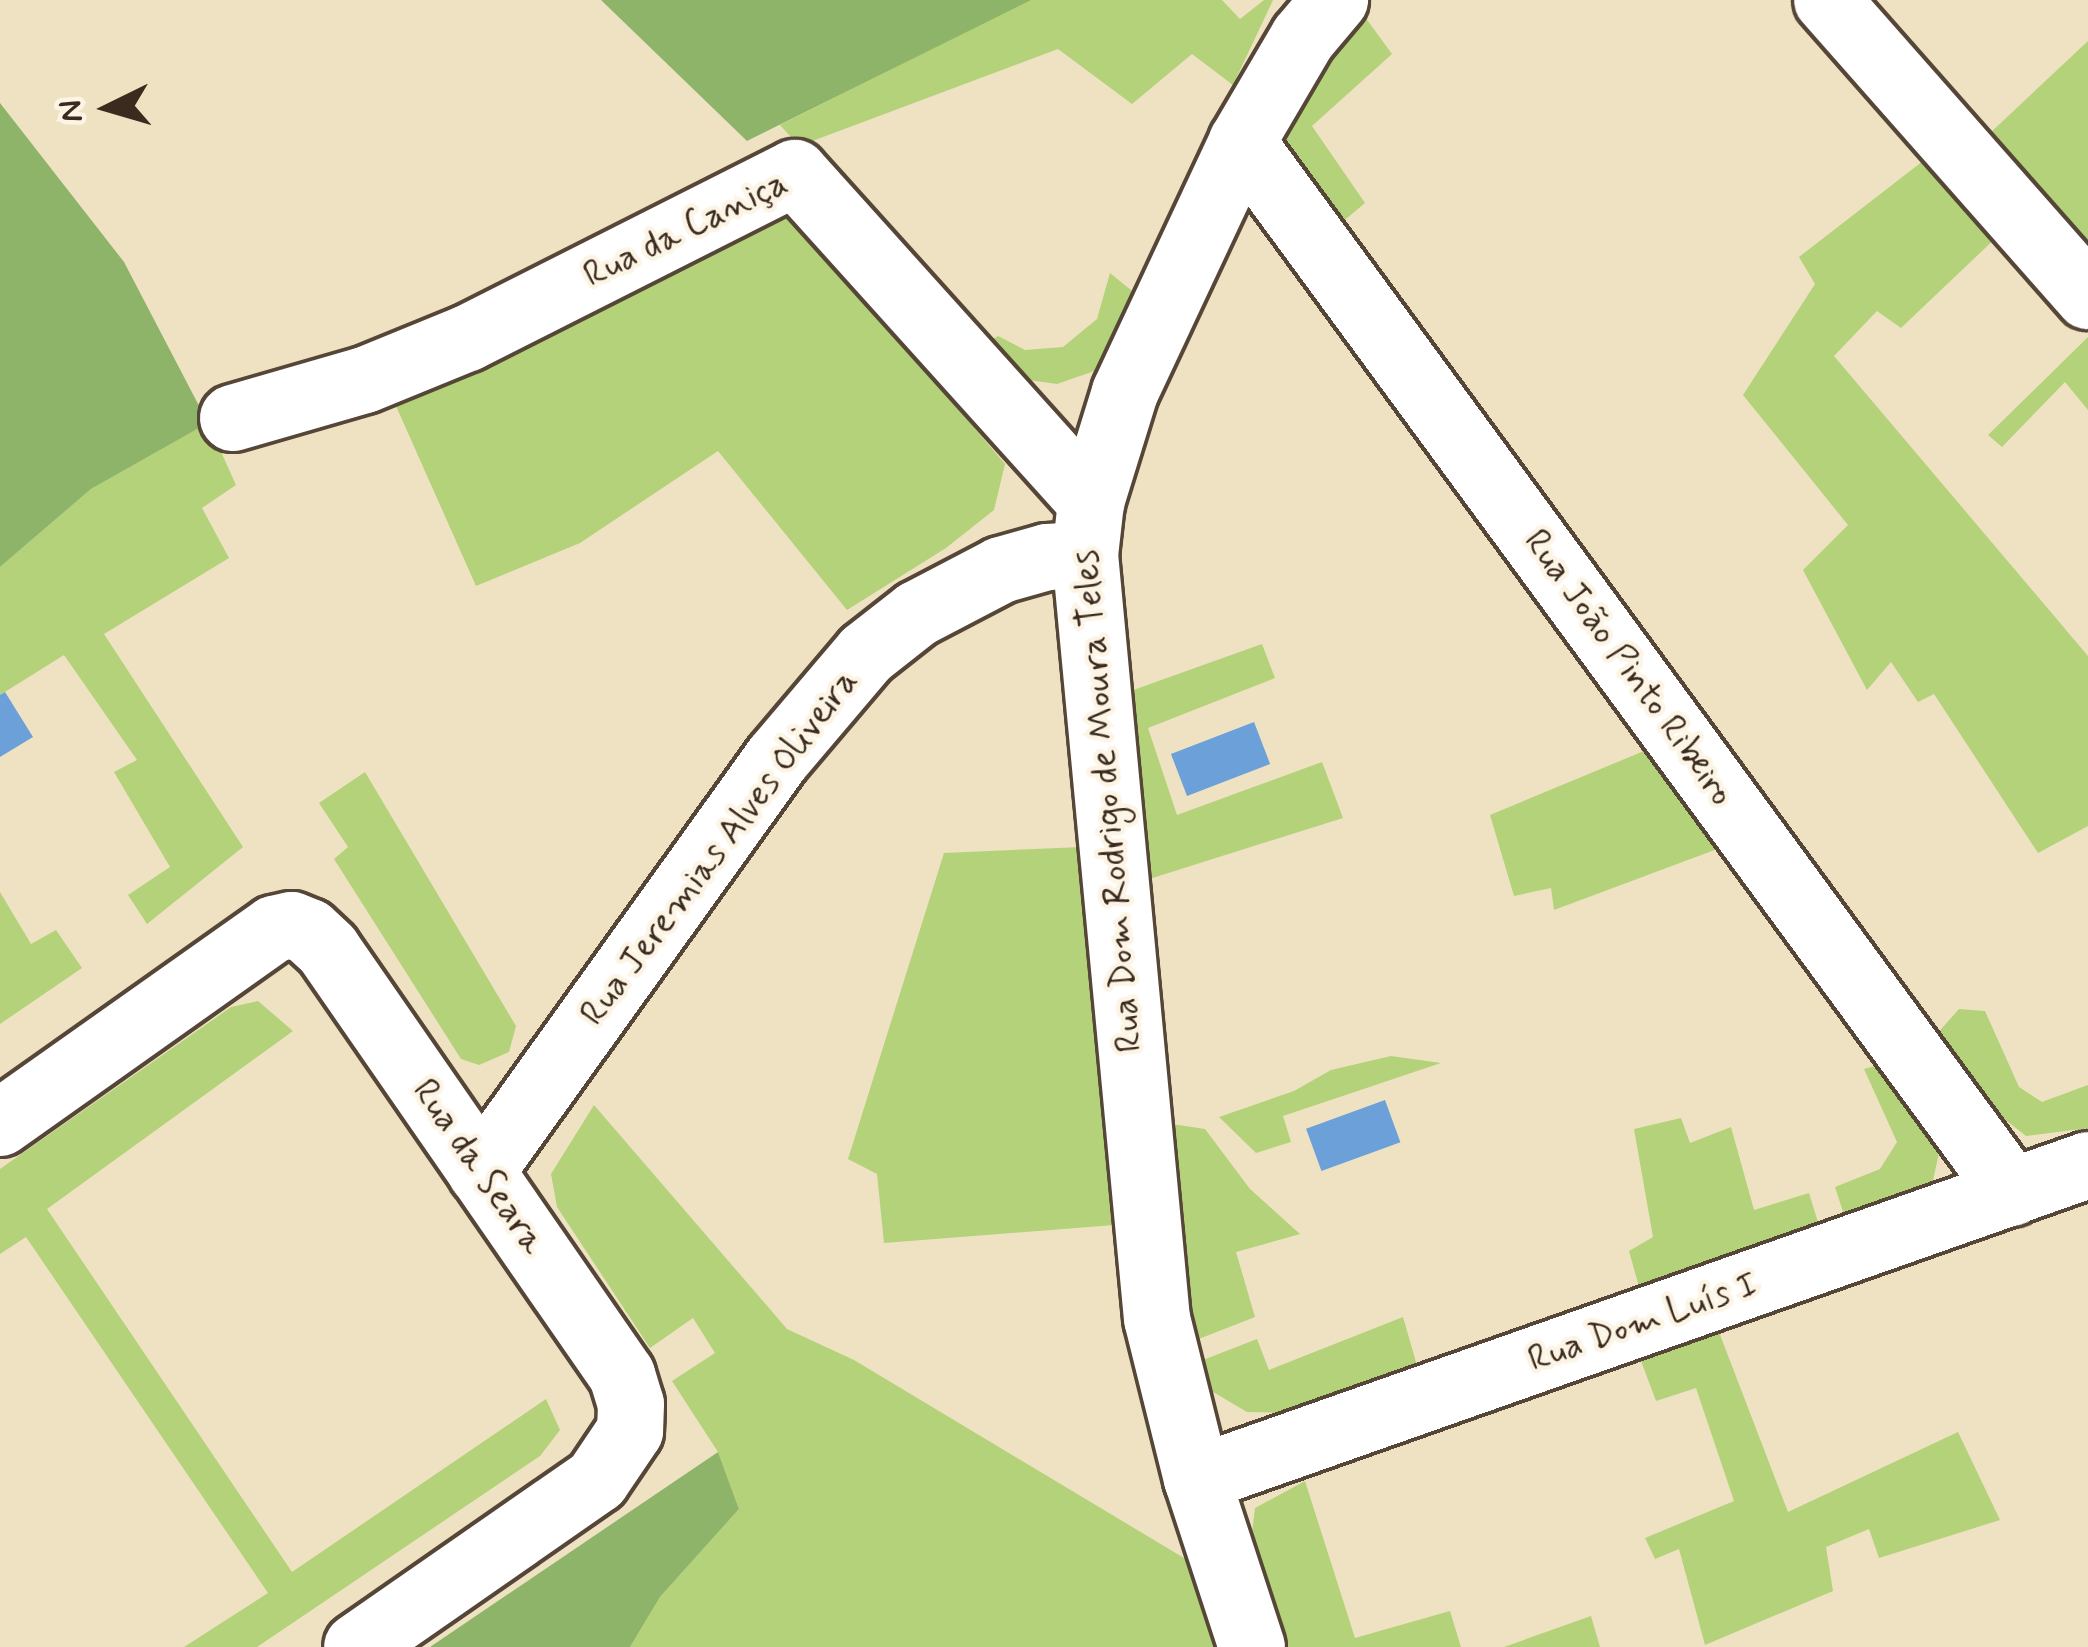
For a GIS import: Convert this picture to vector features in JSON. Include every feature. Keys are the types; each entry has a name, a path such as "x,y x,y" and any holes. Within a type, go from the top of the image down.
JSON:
{"street":[{"name":"Rua Dom Rodrigo de Moura Teles","path":"1252,1647 1197,1479 1156,1319 1088,528 1125,392 1242,142 1303,38 1335,0"},
{"path":"1827,0 2088,296"},
{"name":"Rua João Pinto Ribeiro","path":"1242,142 2013,1193"},
{"name":"Rua da Caniça","path":"233,418 365,380 468,338 795,173 1037,443 1088,528"},
{"path":"1001,570 1024,539 1035,508 1037,443"},
{"name":"Rua Jeremias Alves Oliveira","path":"481,1172 821,701 866,654 917,614 1001,570 1047,556 1088,528"},
{"name":"Rua da Seara","path":"0,1123 257,940 292,925 328,950 622,1375 631,1404 630,1431 597,1480 357,1647"},
{"name":"Rua Dom Luís I","path":"1197,1479 2088,1165"}],"green space":[{"path":"601,0 1031,0 747,141"},
{"path":"1029,0 1222,0 1240,19 1264,0 1273,0 1233,85 1192,54 1132,104 1058,49 799,146 780,125"},
{"path":"1357,6 1392,54 1312,126 1365,203 1340,224 1285,149 1288,107"},
{"path":"2088,41 2088,250 1989,134"},
{"path":"0,103 124,262 208,423 91,489 0,567"},
{"path":"1932,154 2002,232 1901,328 1877,311 1834,356 2088,656 2088,826 2038,853 1934,694 1918,702 1891,662 1867,690 1803,570 1848,525 1743,395 1815,284 1799,257"},
{"path":"793,215 1005,464 994,510 946,548 847,610 718,451 580,543 476,586 396,406 770,218"},
{"path":"1110,273 1137,295 1103,368 1057,384 1014,378 984,345 998,336 1025,350 1063,347 1097,319"},
{"path":"2088,337 2088,410 2065,382 2002,447 1988,435"},
{"path":"208,423 236,485 202,508 229,558 104,634 243,847 147,924 128,895 170,867 114,772 137,760 64,655 0,695 0,567 91,489"},
{"path":"1262,644 1275,678 1148,728 1177,815 1322,762 1343,818 1143,881 1125,693"},
{"path":"1656,746 1728,845 1554,910 1551,888 1514,896 1490,815"},
{"path":"365,772 516,1026 509,1052 479,1065 461,1059 334,859 348,847 319,803"},
{"path":"1082,847 1114,1225 884,1243 877,1174 848,1159 944,853"},
{"path":"0,892 31,944 56,930 82,968 0,1024"},
{"path":"258,1001 293,1031 47,1209 292,1572 546,1399 560,1430 540,1456 257,1647 184,1647 268,1593 26,1237 0,1254 0,1169 231,1007"},
{"path":"1959,1009 1985,1011 2019,1087 2042,1102 2088,1085 2088,1128 2026,1136 1983,1102 1935,1036"},
{"path":"1391,1056 1441,1063 1283,1116 1291,1142 1256,1153 1219,1117 1294,1091 1331,1070"},
{"path":"1886,1063 1940,1148 1932,1185 1896,1207 1847,1224 1835,1187 1880,1169 1897,1142 1864,1069"},
{"path":"594,1105 787,1329 854,1360 1194,1564 1221,1647 630,1647 660,1597 739,1509 718,1452 672,1381 715,1353 693,1318 650,1348 557,1207 551,1174"},
{"path":"1681,1118 1690,1143 1731,1127 1754,1210 1809,1193 1821,1232 1641,1294 1629,1251 1653,1237 1634,1129"},
{"path":"1165,1123 1205,1129 1250,1189 1300,1234 1236,1252 1255,1317 1191,1342"},
{"path":"1403,1317 1418,1369 1292,1413 1247,1412 1208,1389 1198,1362 1257,1339 1269,1370"},
{"path":"1719,1332 1788,1512 1958,1432 2000,1520 1879,1558 1869,1529 1826,1547 1833,1591 1705,1645 1679,1549 1655,1559 1645,1538 1734,1501 1696,1388 1656,1401 1641,1361"},
{"path":"718,1452 739,1509 660,1597 630,1647 430,1647"},
{"path":"1305,1481 1355,1638 1450,1611 1461,1647 1284,1647 1251,1541 1255,1508"},
{"path":"1591,1616 1600,1647 1504,1647"}],"water":[{"path":"5,692 33,737 0,757 0,695"},
{"path":"1254,722 1270,764 1187,796 1171,754"},
{"path":"1385,1100 1400,1142 1321,1171 1306,1129"}]}
